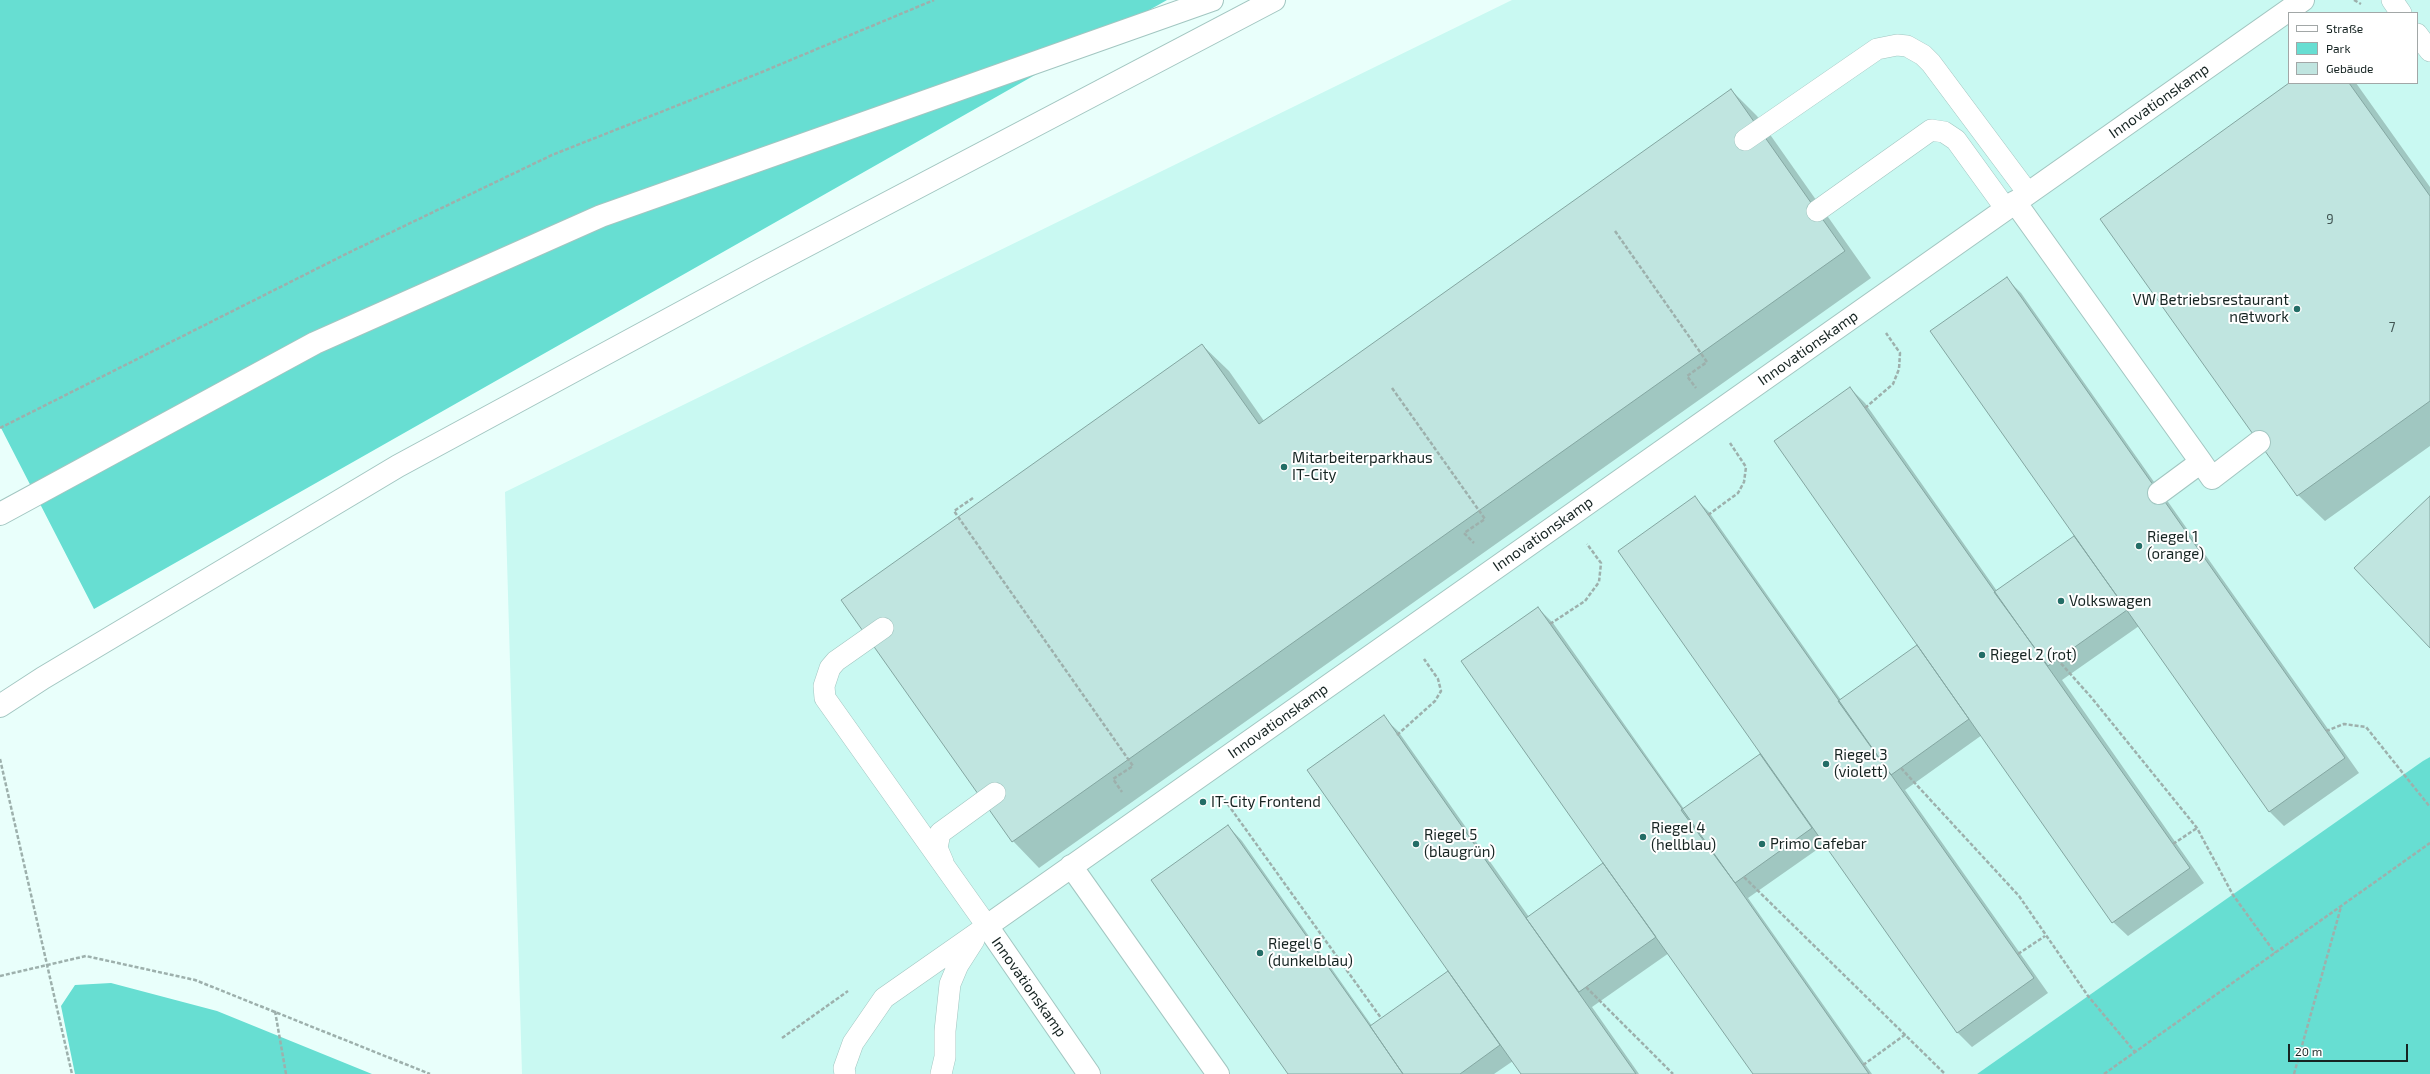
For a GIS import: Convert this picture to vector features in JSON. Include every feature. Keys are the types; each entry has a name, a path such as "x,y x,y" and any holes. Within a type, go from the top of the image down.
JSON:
{"main road":[{"path":"0,514 315,344 601,216 1212,0"},
{"path":"0,706 43,678 398,466 760,270 1274,0"},
{"name":"Innovationskamp","path":"1089,1074 987,926 2303,0"},
{"path":"2017,201 2212,478 2259,442"},
{"path":"2159,493 2201,462"},
{"path":"1071,866 1218,1074"}],"lane":[{"path":"2392,0 2400,12"},
{"path":"2418,35 2430,51"},
{"path":"1745,140 1877,49 1897,45 1907,46 1931,63 2017,201"},
{"path":"1817,211 1931,130 1944,132 1956,140 2017,201"},
{"path":"883,628 836,661 830,668 824,686 825,698 987,926"},
{"path":"946,870 937,848 940,833 995,793"},
{"path":"844,1074 844,1068 853,1043 884,998 987,926"},
{"path":"941,1074 945,1057 945,1031 950,984 968,946 987,926"}],"path":[{"path":"0,428 341,256 552,154 762,72 934,0"},
{"path":"1614,231 1707,362 1687,376 1698,390"},
{"path":"1865,408 1893,384 1899,369 1900,353 1866,307"},
{"path":"1392,388 1485,519 1464,532 1476,546"},
{"path":"1708,515 1738,494 1744,482 1746,467 1711,416"},
{"path":"973,498 954,511 1133,766 1113,779 1124,794"},
{"path":"1550,624 1585,601 1599,582 1600,563 1566,518"},
{"path":"1397,735 1435,701 1441,691 1438,679 1404,632"},
{"path":"2057,659 2091,697 2197,828 2233,895 2275,953"},
{"path":"2326,731 2344,724 2366,727 2430,806"},
{"path":"0,759 72,1074"},
{"path":"1900,768 2019,896 2045,936 2088,996 2135,1052"},
{"path":"1205,772 1382,1018"},
{"path":"2173,844 2197,828"},
{"path":"2104,1074 2430,843"},
{"path":"1744,877 1906,1034 1945,1074"},
{"path":"2294,1074 2341,906"},
{"path":"2018,954 2045,936"},
{"path":"0,976 86,956 195,980 430,1074"},
{"path":"1586,987 1673,1074"},
{"path":"275,1011 286,1074"},
{"path":"1863,1065 1906,1034"}],"shaded area":[{"path":"1512,0 2430,0 2430,757 1977,1074 522,1074 505,492"}],"green space":[{"path":"0,0 1167,0 94,609 0,426"},
{"path":"2430,757 2430,1074 1977,1074 2423,761"},
{"path":"111,983 217,1011 372,1074 75,1074 61,1006 75,985"}],"building":[{"name":"VW Betriebsrestaurant n@twork","path":"2288,84 2350,84 2430,196 2430,401 2297,496 2100,219"},
{"name":"Mitarbeiterparkhaus IT-City","path":"1731,89 1845,251 1012,842 841,600 1202,344 1259,424"},
{"name":"Riegel 1 (orange)","path":"2007,277 2345,758 2269,812 1930,331"},
{"name":"Riegel 2 (rot)","path":"1850,387 2190,868 2112,923 1774,441"},
{"name":"Riegel 3 (violett)","path":"1695,496 2034,978 1957,1033 1618,551"},
{"path":"2430,496 2430,648 2354,568"},
{"name":"Volkswagen","path":"2074,536 2127,610 2048,666 1994,592"},
{"name":"Riegel 4 (hellblau)","path":"1538,607 1869,1074 1753,1074 1603,863 1461,661"},
{"path":"1917,645 1969,719 1891,775 1838,701"},
{"name":"Riegel 5 (blaugrün)","path":"1384,715 1636,1074 1521,1074 1448,971 1307,770"},
{"path":"1760,754 1812,828 1735,883 1681,810"},
{"name":"Riegel 6 (dunkelblau)","path":"1228,825 1403,1074 1288,1074 1151,880"},
{"path":"1603,863 1656,937 1579,992 1526,918"},
{"path":"1448,971 1500,1045 1460,1074 1403,1074 1370,1026"}],"place":[{"name":"VW Betriebsrestaurant n@twork","path":"2297,309"},
{"name":"Mitarbeiterparkhaus IT-City","path":"1284,467"},
{"name":"Riegel 1 (orange)","path":"2139,546"},
{"name":"Volkswagen","path":"2061,601"},
{"name":"Riegel 2 (rot)","path":"1982,655"},
{"name":"Riegel 3 (violett)","path":"1826,764"},
{"name":"IT-City Frontend","path":"1203,802"},
{"name":"Riegel 4 (hellblau)","path":"1643,837"},
{"name":"Riegel 5 (blaugrün)","path":"1416,844"},
{"name":"Primo Cafebar","path":"1762,844"},
{"name":"Riegel 6 (dunkelblau)","path":"1260,953"}]}
